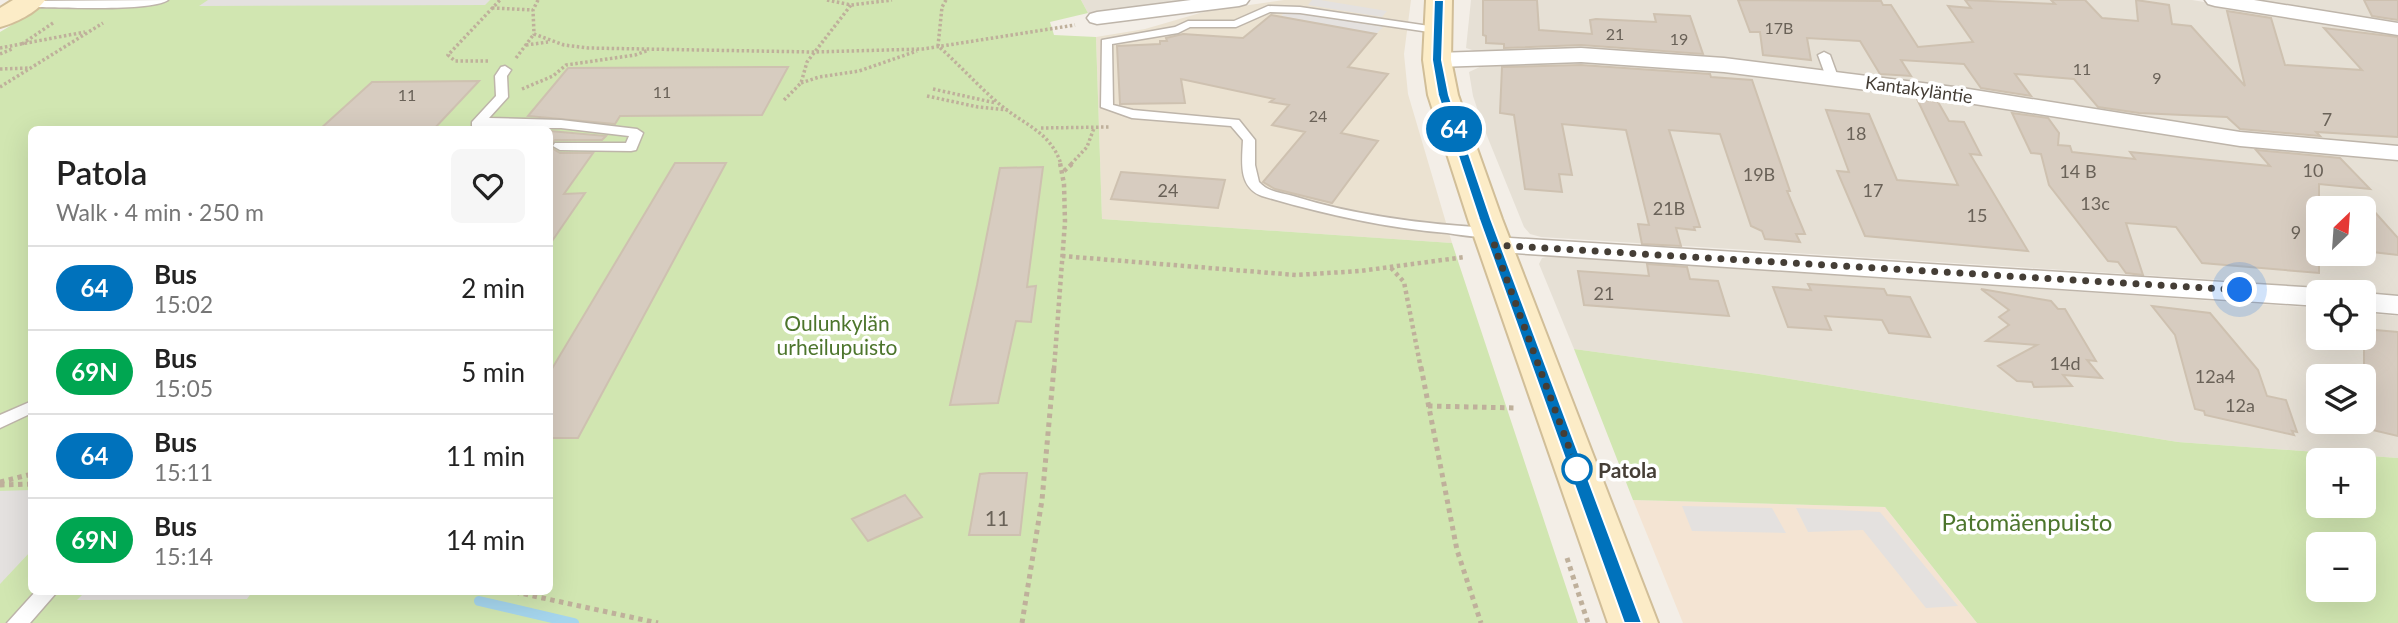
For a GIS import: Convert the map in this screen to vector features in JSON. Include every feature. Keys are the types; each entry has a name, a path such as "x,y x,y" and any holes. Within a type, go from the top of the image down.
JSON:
{"main road":[{"path":"0,19 30,2"},
{"path":"1437,30 1443,95 1484,244 1633,623"}],"street":[{"path":"1097,18 1239,0"},
{"path":"2215,0 2398,29"},
{"name":"Kantakyläntie","path":"1437,30 1552,55 1623,57 1832,77 2204,134 2294,146 2398,153"},
{"path":"1484,244 2306,296"},
{"path":"2376,303 2398,305"}],"lane":[{"path":"30,2 138,3 163,0"},
{"path":"1167,9 1188,24"},
{"path":"1437,30 1300,10 1268,9 1236,24 1188,24 1178,30 1106,43 1107,107 1132,114 1235,123 1250,140 1249,176 1256,187 1264,192 1317,209 1397,222 1484,244"},
{"path":"1824,55 1832,77"},
{"path":"475,126 502,97 501,76 505,70"},
{"path":"475,126 561,124 637,132 631,147 560,146"},
{"path":"0,422 28,409"},
{"path":"18,623 44,595"}],"path":[{"path":"461,62 448,58 447,55 500,0"},
{"path":"505,70 534,34 533,10 538,0"},
{"path":"827,0 851,5 892,0"},
{"path":"938,47 942,7 946,0"},
{"path":"0,88 138,3"},
{"path":"801,83 813,52 851,5"},
{"path":"492,8 533,10"},
{"path":"0,48 18,47 53,23 55,16"},
{"path":"534,34 552,41 588,48 813,52 938,47 996,35 1062,28 1097,18"},
{"path":"0,54 18,47 91,31"},
{"path":"526,45 552,41"},
{"path":"938,47 996,103 1040,128 1057,153 1064,171 1062,256 1044,487 1022,623"},
{"path":"784,100 801,83 819,77 859,71 923,48"},
{"path":"502,97 553,76 566,65 635,55 650,49"},
{"path":"0,69 32,68"},
{"path":"933,89 996,103"},
{"path":"927,96 956,100 978,107 1009,110"},
{"path":"956,100 968,98"},
{"path":"1064,171 1082,157 1092,139 1094,128"},
{"path":"1062,256 1297,275 1391,268 1484,244"},
{"path":"1391,268 1404,282 1457,550 1481,623"},
{"path":"1428,406 1518,408"},
{"path":"0,483 28,475"},
{"path":"0,483 28,484"},
{"path":"529,595 658,623"}],"shaded area":[{"path":"208,0 490,0 485,5 199,6"},
{"path":"1081,0 1196,0 1088,13"},
{"path":"1284,0 1411,0 1404,54 1408,94 1452,243 1102,219 1096,37 1145,29 1207,11"},
{"path":"1312,0 1387,11 1382,17 1308,5"},
{"path":"1471,0 2192,0 2398,34 2398,146 2258,135 1817,70 1478,52 1466,48"},
{"path":"2245,0 2398,0 2398,25"},
{"path":"1287,10 1383,27 1376,34 1281,16"},
{"path":"1571,60 1668,65 1979,104 2226,144 2398,159 2398,297 2376,295 2376,280 2306,280 2306,288 2223,280 1541,237 1530,234 1524,227 1483,126 1473,96 1469,72 1484,65"},
{"path":"1551,256 2306,307 2306,350 2376,350 2376,314 2398,316 2398,458 2376,456 2376,448 2306,448 2306,451 2178,442 1759,374 1574,349 1539,264 1542,258"},
{"path":"28,490 28,554 0,584 0,491"},
{"path":"1633,500 1885,507 1977,623 1683,623"},
{"path":"1682,506 1772,508 1786,533 1692,531"},
{"path":"1796,508 1880,512 1958,606 1926,608 1863,530 1808,532"},
{"path":"82,595 250,595 247,599 77,600"}],"green space":[{"name":"Oulunkylän urheilupuisto","path":"54,0 1081,0 1088,13 1050,22 1054,35 1096,37 1102,219 1452,243 1578,623 0,623 0,32"},
{"name":"Patomäenpuisto","path":"1574,349 1759,374 2178,442 2306,451 2306,518 2376,518 2376,456 2398,458 2398,623 1977,623 1885,507 1633,500"}],"building":[{"path":"1483,0 1537,0 1539,30 1592,34 1590,20 1656,22 1654,14 1690,16 1703,54 1581,45 1504,48 1504,44 1486,43 1486,36 1483,35"},
{"path":"1738,0 1881,1 1883,5 1891,5 1918,47 1973,42 1948,6 1971,8 1965,0 2055,4 2051,0 2085,0 2102,18 2138,21 2136,0 2169,5 2172,24 2191,26 2245,86 2227,11 2271,18 2285,65 2362,70 2324,28 2398,37 2398,137 2316,132 2320,136 2240,129 2227,117 2139,113 2098,107 2074,79 2015,74 2031,96 1981,88 1964,64 1901,60 1911,76 1880,74 1860,41 1807,38 1811,60 1763,55 1760,32 1750,32"},
{"path":"2364,0 2398,0 2398,20 2372,16"},
{"path":"1271,15 1376,34 1348,67 1388,74 1341,133 1378,141 1332,203 1275,189 1263,182 1305,132 1272,125 1289,105 1270,102 1274,99 1181,79 1185,103 1120,104 1117,46 1160,44 1160,41 1167,41 1166,38 1183,34 1243,38"},
{"path":"1581,65 1710,74 1711,77 1752,80 1790,191 1787,191 1805,234 1796,234 1800,242 1765,239 1762,231 1751,226 1720,134 1669,130 1700,227 1694,227 1695,230 1676,228 1681,246 1642,244 1638,224 1649,225 1626,130 1562,124 1572,175 1559,174 1562,192 1525,189 1514,115 1500,113 1502,67"},
{"path":"788,67 762,115 620,116 615,124 528,116 568,68"},
{"path":"479,81 437,126 323,126 372,82"},
{"path":"1917,99 1938,102 1949,121 1964,122 1981,155 1970,154 2028,251 1865,236 1837,171 1849,172 1826,110 1869,114 1897,180 1958,185"},
{"path":"2012,113 2048,118 2059,133 2058,145 2070,146 2072,152 2135,159 2130,152 2270,166 2256,150 2340,158 2370,189 2319,184 2319,196 2306,196 2306,266 2319,266 2319,273 2202,263 2176,227 2126,223 2143,275 2126,273 2118,262 2108,261 2049,185 2041,154 2031,153"},
{"path":"553,131 606,136 602,140 555,140 553,142"},
{"path":"553,149 560,153 593,153 564,194 585,193 553,240"},
{"path":"675,163 726,163 578,438 553,438 553,367"},
{"path":"1043,167 1027,287 1036,286 1031,322 1016,321 998,403 950,405 1000,168"},
{"path":"1121,172 1225,180 1218,208 1111,199"},
{"path":"2376,213 2398,238 2398,255 2376,252"},
{"path":"1647,264 1687,267 1690,279 1718,281 1729,316 1584,305 1578,271 1649,276"},
{"path":"1808,284 1884,289 1887,295 1910,297 1930,337 1889,333 1882,320 1825,316 1831,330 1788,327 1773,287 1811,290"},
{"path":"1981,289 2051,301 2058,309 2065,309 2096,361 2087,360 2102,378 2063,375 2072,386 2034,387 2032,382 2017,381 1998,366 2037,345 1986,341 2009,325 1999,317 2009,310"},
{"path":"2152,306 2210,313 2258,370 2267,396 2286,400 2297,432 2292,431 2294,435 2205,415 2204,411 2195,409 2175,335"},
{"path":"2376,330 2398,332 2398,436 2376,431 2376,364 2364,364 2364,350 2376,350"},
{"path":"1027,473 1020,535 969,535 980,474"},
{"path":"905,495 922,517 868,541 852,519"}],"waterway":[{"path":"479,601 574,623"}],"bus line":[{"name":"64","path":"1439,0 1437,60 1443,95 1485,219 1633,623"}],"place":[{"name":"Patola","path":"1577,469"}],"route":[{"path":"1577,469 1494,245 2240,290"}]}
